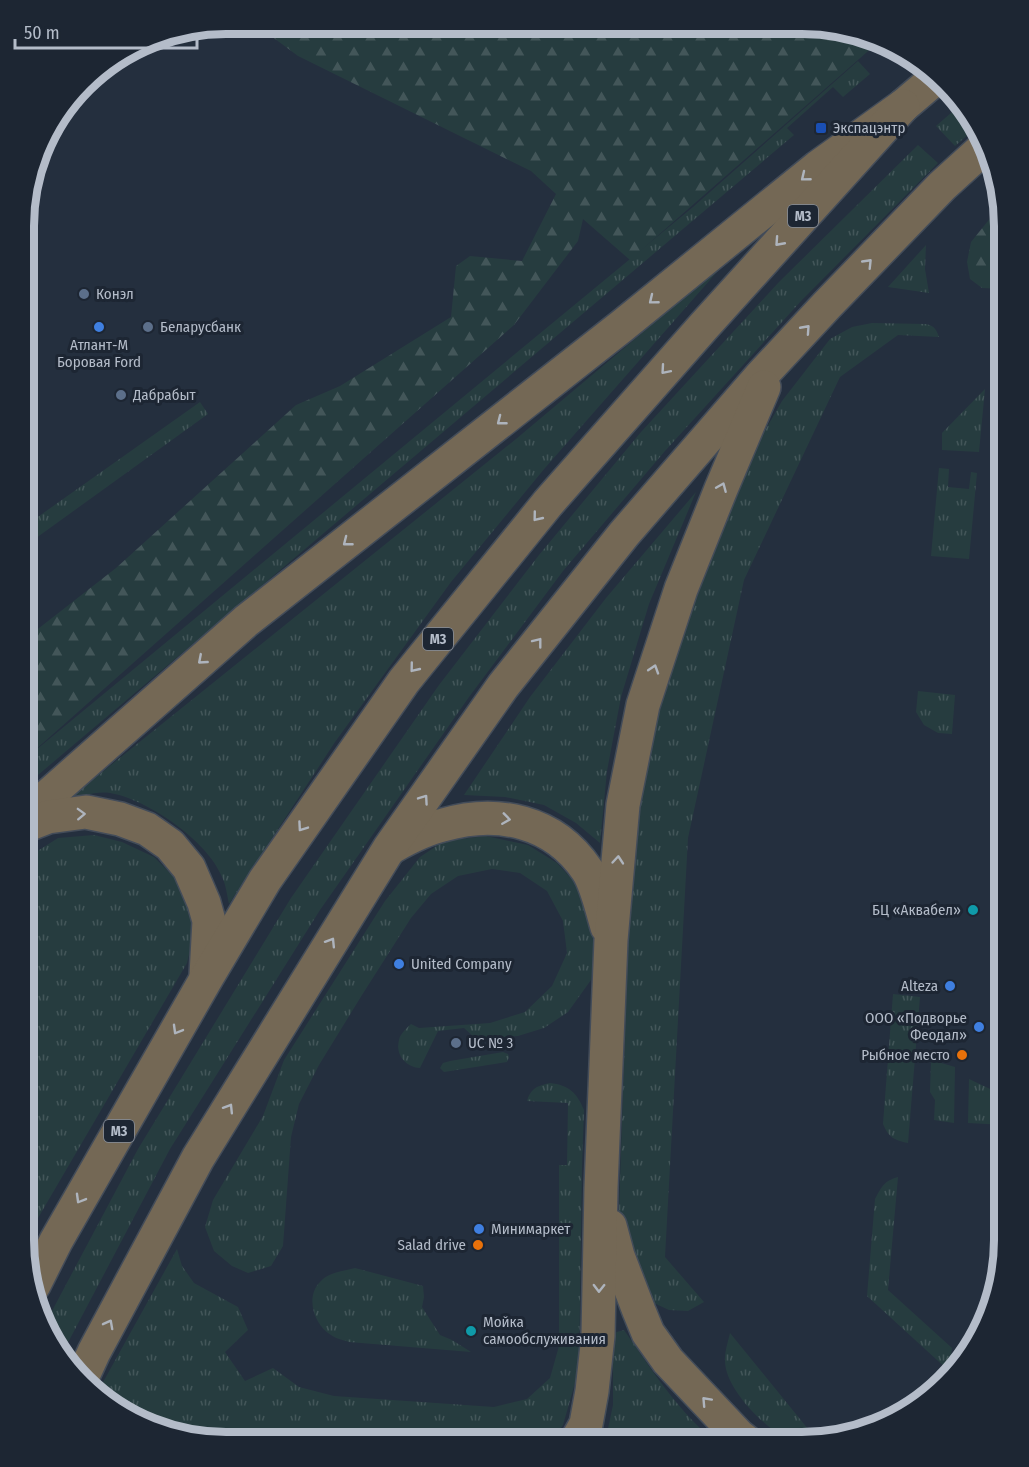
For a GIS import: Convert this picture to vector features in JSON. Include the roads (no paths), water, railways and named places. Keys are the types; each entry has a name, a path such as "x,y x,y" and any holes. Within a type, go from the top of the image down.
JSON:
{"highway":[{"name":"М3","path":"38,1277 56,1241 265,880 404,681 548,503 903,106 930,83"},
{"path":"34,808 246,621 622,326 839,150 903,106"},
{"path":"86,1370 198,1158 390,847 504,686 624,534 760,377 942,186 980,152"},
{"path":"582,1432 586,1424 592,1391 598,1336 601,1188 611,940 623,805 643,705 681,589 763,389 784,352"},
{"path":"34,822 48,817 86,812 120,819 147,829 170,845 189,868 209,921 206,979"},
{"path":"390,847 418,833 470,819 497,818 522,822 547,832 570,850 588,871 611,940"},
{"path":"601,1188 618,1256 648,1333 668,1361 735,1432"}],"place":[{"name":"Экспацэнтр","path":"821,128"},
{"name":"Конэл","path":"84,294"},
{"name":"Атлант-М Боровая Ford","path":"99,327"},
{"name":"Беларусбанк","path":"148,327"},
{"name":"Дабрабыт","path":"121,395"},
{"name":"БЦ «Аквабел»","path":"973,910"},
{"name":"United Company","path":"399,964"},
{"name":"Alteza","path":"950,986"},
{"name":"ООО «Подворье Феодал»","path":"979,1027"},
{"name":"UC № 3","path":"456,1043"},
{"name":"Рыбное место","path":"962,1055"},
{"name":"Минимаркет","path":"479,1229"},
{"name":"Salad drive","path":"478,1245"},
{"name":"Мойка самообслуживания","path":"471,1331"}]}
